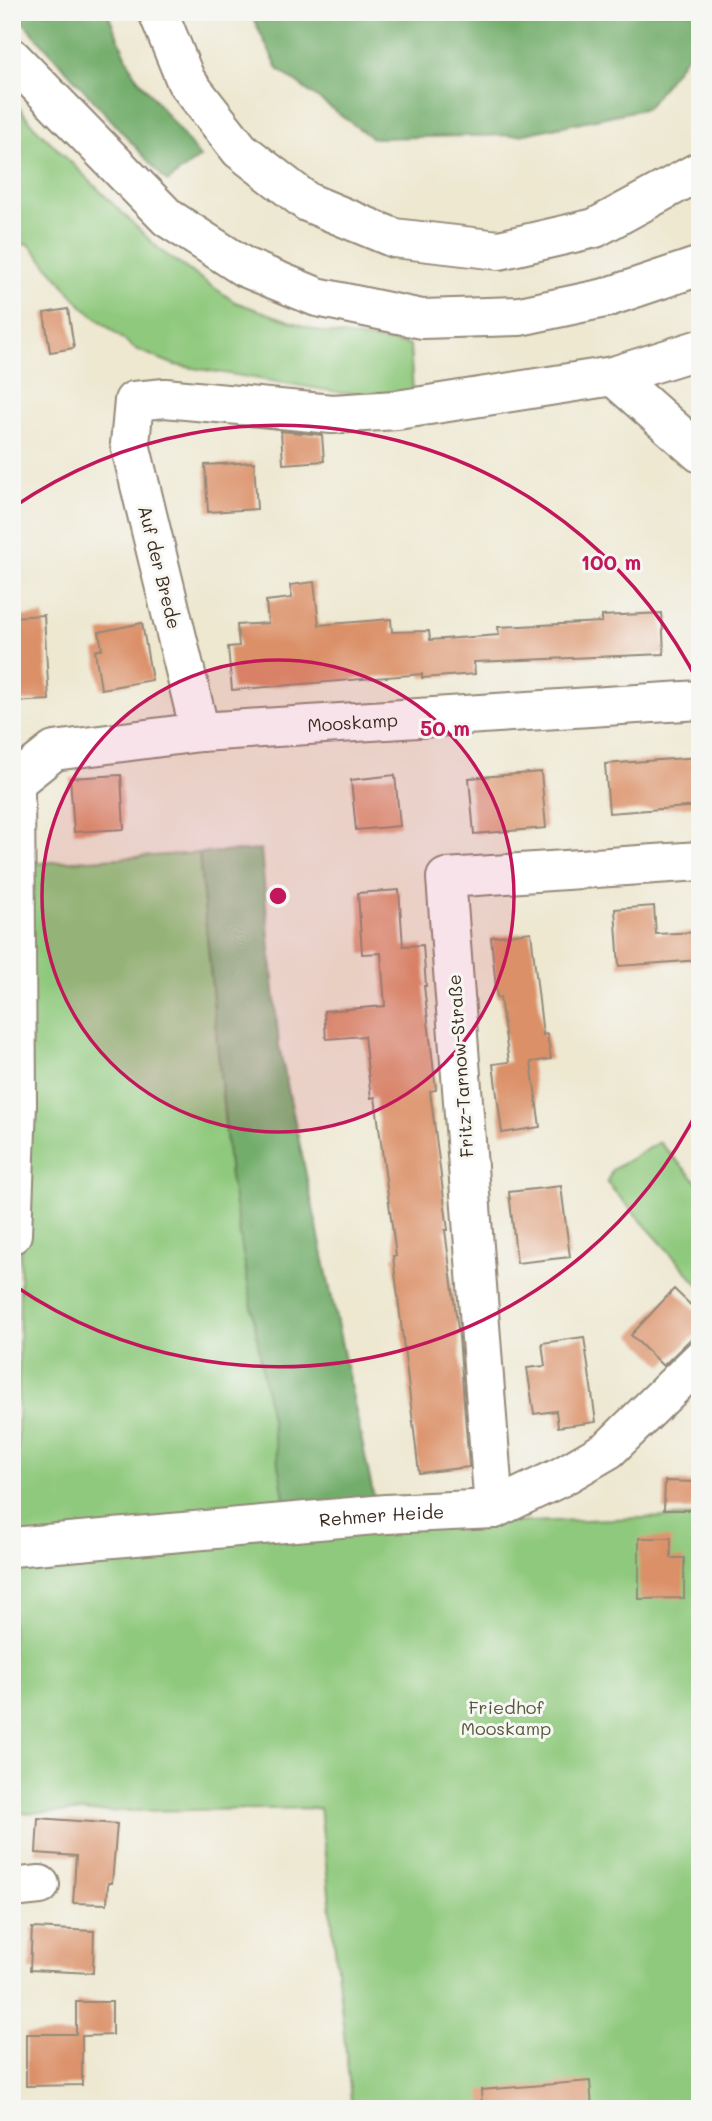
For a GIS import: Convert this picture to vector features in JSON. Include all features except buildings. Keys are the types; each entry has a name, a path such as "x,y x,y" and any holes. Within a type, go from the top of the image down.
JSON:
{"main road":[{"path":"158,12 186,81 240,150 307,202 394,238 499,250 594,228 700,171"},
{"path":"12,58 168,218 244,267 317,297 422,319 520,316 605,298 700,266"},
{"path":"613,376 700,349"},
{"path":"613,376 700,453"},
{"name":"Auf der Brede","path":"200,732 131,444 134,401 165,398 332,414 397,410 613,376"},
{"name":"Mooskamp","path":"12,1234 15,1104 14,783 54,751 200,732 700,699"},
{"name":"Fritz-Tarnow-Straße","path":"494,1509 446,877 700,861"},
{"name":"Rehmer Heide","path":"12,1547 386,1514 494,1509 561,1478 609,1449 700,1360"}],"green space":[{"path":"14,12 107,12 133,72 200,157 167,182"},
{"path":"250,12 700,12 700,38 647,108 520,135 372,138 278,69"},
{"path":"12,99 34,126 161,251 235,302 321,332 410,345 413,393 344,393 175,365 135,349 83,307 29,244 12,245"},
{"path":"261,850 279,1046 380,1527 289,1528 230,1176 199,853"},
{"name":"Friedhof Mooskamp","path":"199,853 230,1176 380,1527 700,1516 700,2109 352,2109 320,1808 12,1813 12,1565 17,1488 26,864"},
{"path":"659,1142 700,1185 700,1286 607,1183 612,1170"}]}
